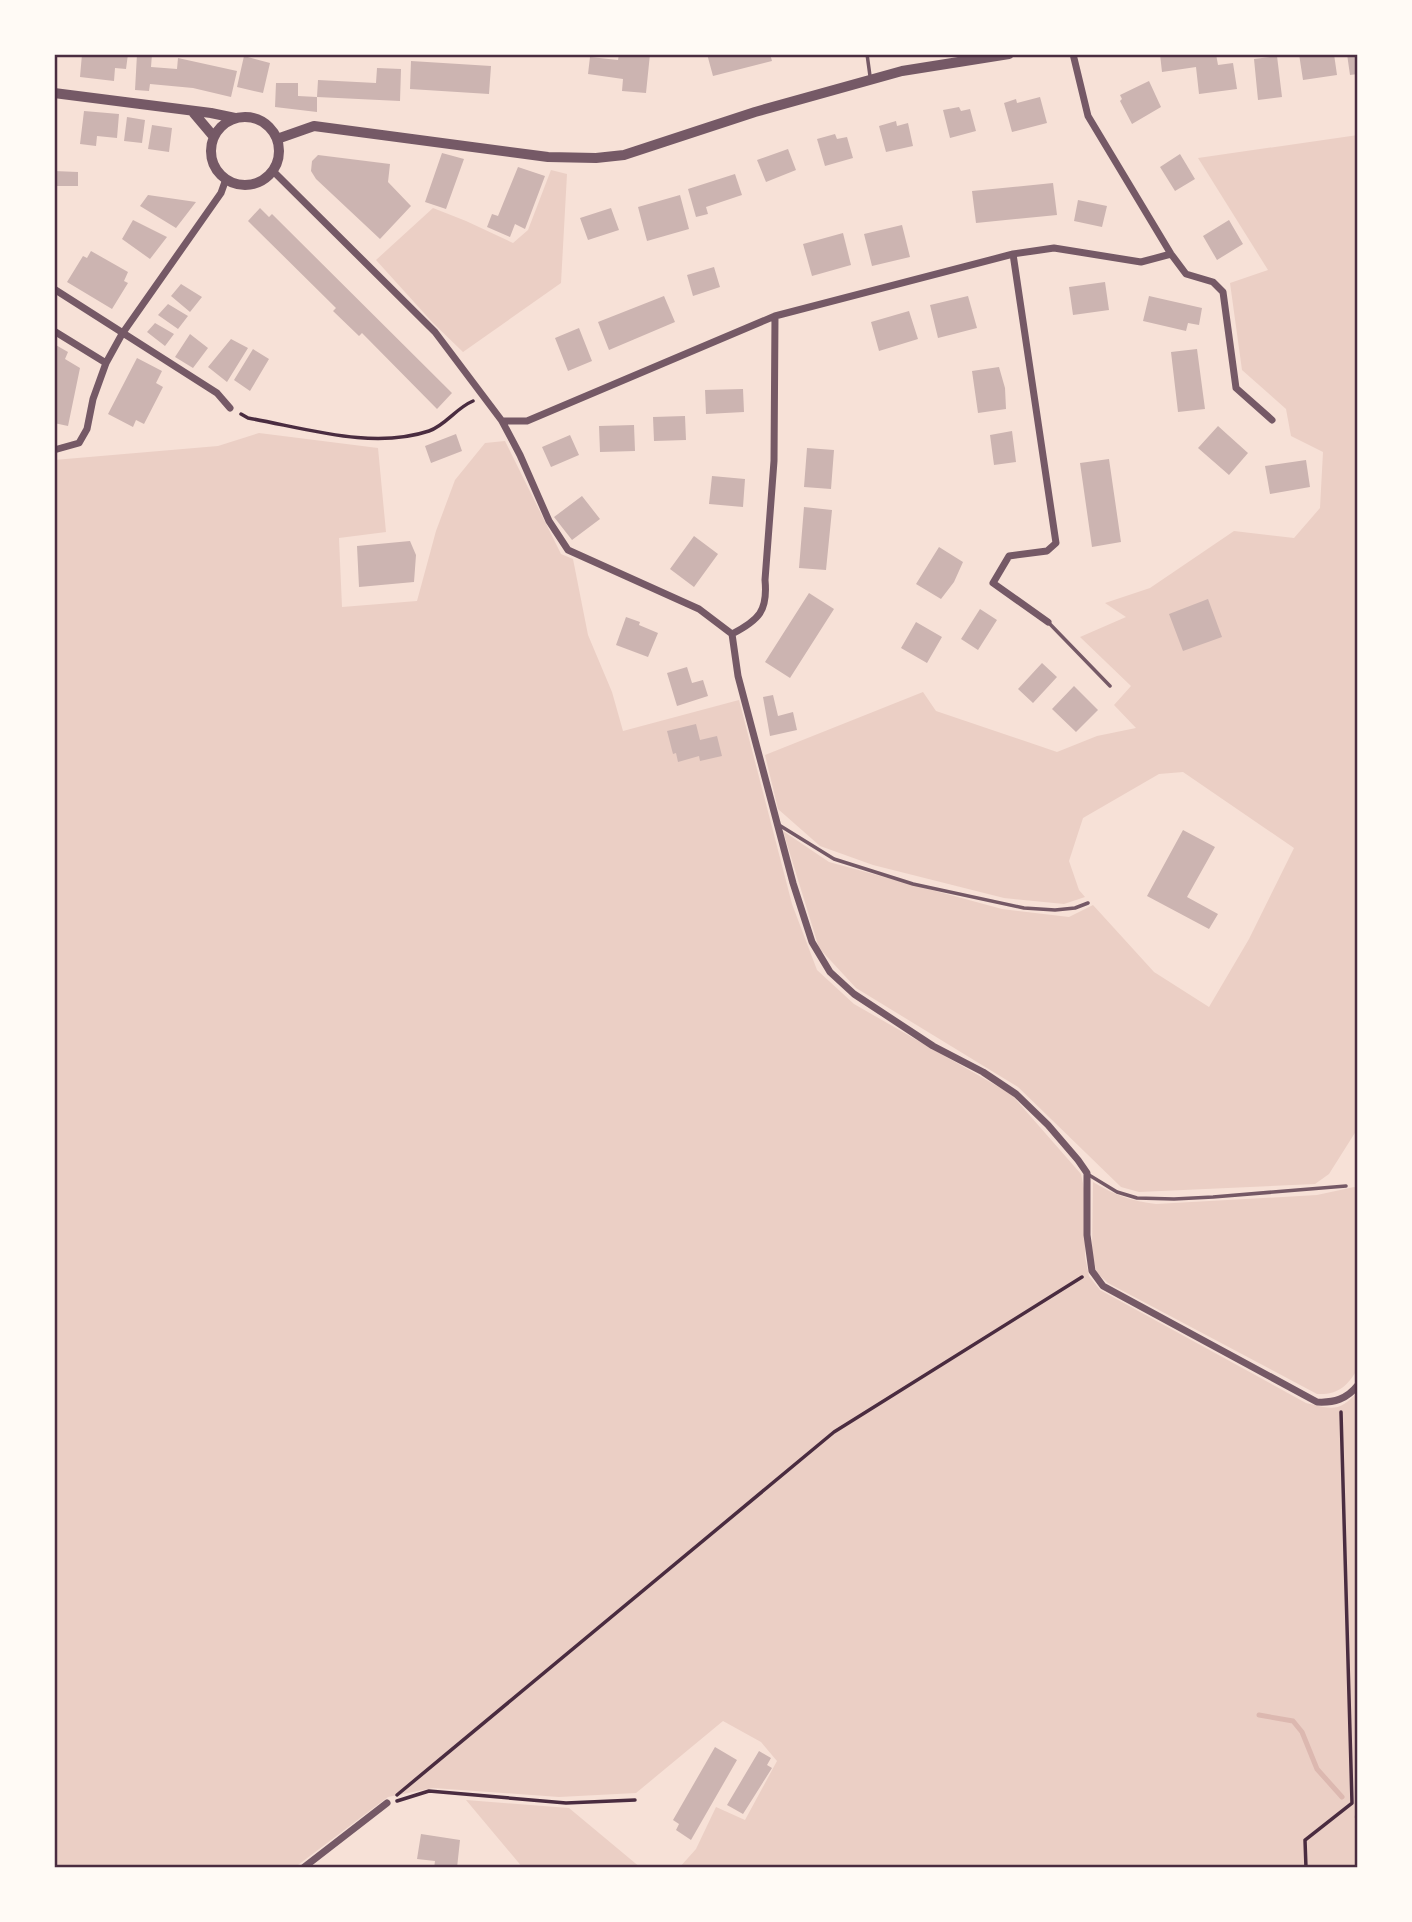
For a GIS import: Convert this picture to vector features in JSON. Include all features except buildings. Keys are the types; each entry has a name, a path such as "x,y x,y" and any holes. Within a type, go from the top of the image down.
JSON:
{"street":[{"path":"277,139 314,126 548,157 596,158 624,155 755,112 871,79 902,71 1009,54"},
{"path":"1073,54 1088,116 1171,254 1186,274 1213,282 1223,292 1236,388 1272,419"},
{"path":"54,93 257,119 266,124 277,139 279,155 272,171 256,183 235,183 218,170 213,160 211,148 214,137 226,122 235,118"},
{"path":"192,111 214,137"},
{"path":"272,171 435,332 502,421 549,521 568,550 699,609 732,634 738,676 812,942 830,972 854,994 933,1046 983,1072 1016,1094 1055,1133 1087,1173 1087,1235 1092,1270 1097,1280 1109,1291 1317,1402 1339,1400 1358,1385"},
{"path":"54,450 79,443 87,429 93,399 106,363 122,334 221,193 226,178"},
{"path":"502,421 527,421 775,316 1013,254 1054,248 1141,262 1171,254"},
{"path":"1013,254 1056,543 1047,551 1009,556 993,583 1048,622"},
{"path":"54,289 217,393 230,408"},
{"path":"732,634 748,626 762,612 766,597 774,461 775,316"},
{"path":"54,331 106,363"},
{"path":"303,1868 387,1803"}],"lane":[{"path":"867,54 871,79"},
{"path":"1048,622 1110,686"},
{"path":"777,824 834,859 913,884 1024,908 1055,910 1075,908 1088,903"},
{"path":"1087,1173 1117,1192 1137,1198 1213,1198 1346,1186"}],"path":[{"path":"230,408 248,418 355,437 402,436 442,425 464,405 484,396"},
{"path":"387,1803 834,1432 1092,1270"},
{"path":"1306,1868 1305,1840 1352,1803 1342,1418 1339,1400"},
{"path":"387,1803 429,1791 566,1803 635,1800"}],"shaded area":[{"path":"1358,135 1358,1128 1329,1174 1315,1184 1139,1192 1121,1187 1018,1087 856,988 819,948 783,831 829,862 1002,909 1069,917 1093,905 1154,972 1209,1007 1249,939 1294,848 1183,772 1159,774 1083,818 1069,861 1079,890 1085,897 1064,904 1004,898 873,865 820,846 778,809 765,755 923,692 936,711 1057,752 1097,736 1136,728 1114,705 1131,686 1080,637 1126,617 1105,603 1150,588 1234,531 1294,538 1320,508 1323,452 1291,436 1286,409 1242,370 1230,283 1268,270 1198,158"},
{"path":"551,170 567,174 561,283 463,352 376,260 433,208 513,243 528,230"},
{"path":"259,433 378,448 386,532 339,538 342,607 417,601 436,531 455,480 485,443 505,441 561,554 573,559 588,635 612,692 623,731 739,700 792,904 817,970 854,1004 1011,1094 1081,1174 1086,1198 1085,1257 1089,1276 1100,1290 1306,1403 1335,1408 1346,1403 1358,1391 1358,1868 679,1868 696,1849 716,1807 745,1820 777,1761 761,1742 723,1721 636,1793 559,1797 433,1788 388,1797 294,1868 54,1868 54,460 218,446"},
{"path":"1093,1182 1123,1197 1156,1204 1317,1195 1354,1187 1358,1189 1358,1368 1350,1380 1337,1391 1317,1394 1108,1283 1097,1273 1092,1255"},
{"path":"466,1800 569,1808 641,1868 523,1868"}],"waterway":[{"path":"1259,1715 1293,1721 1302,1732 1317,1769 1342,1797"}]}
